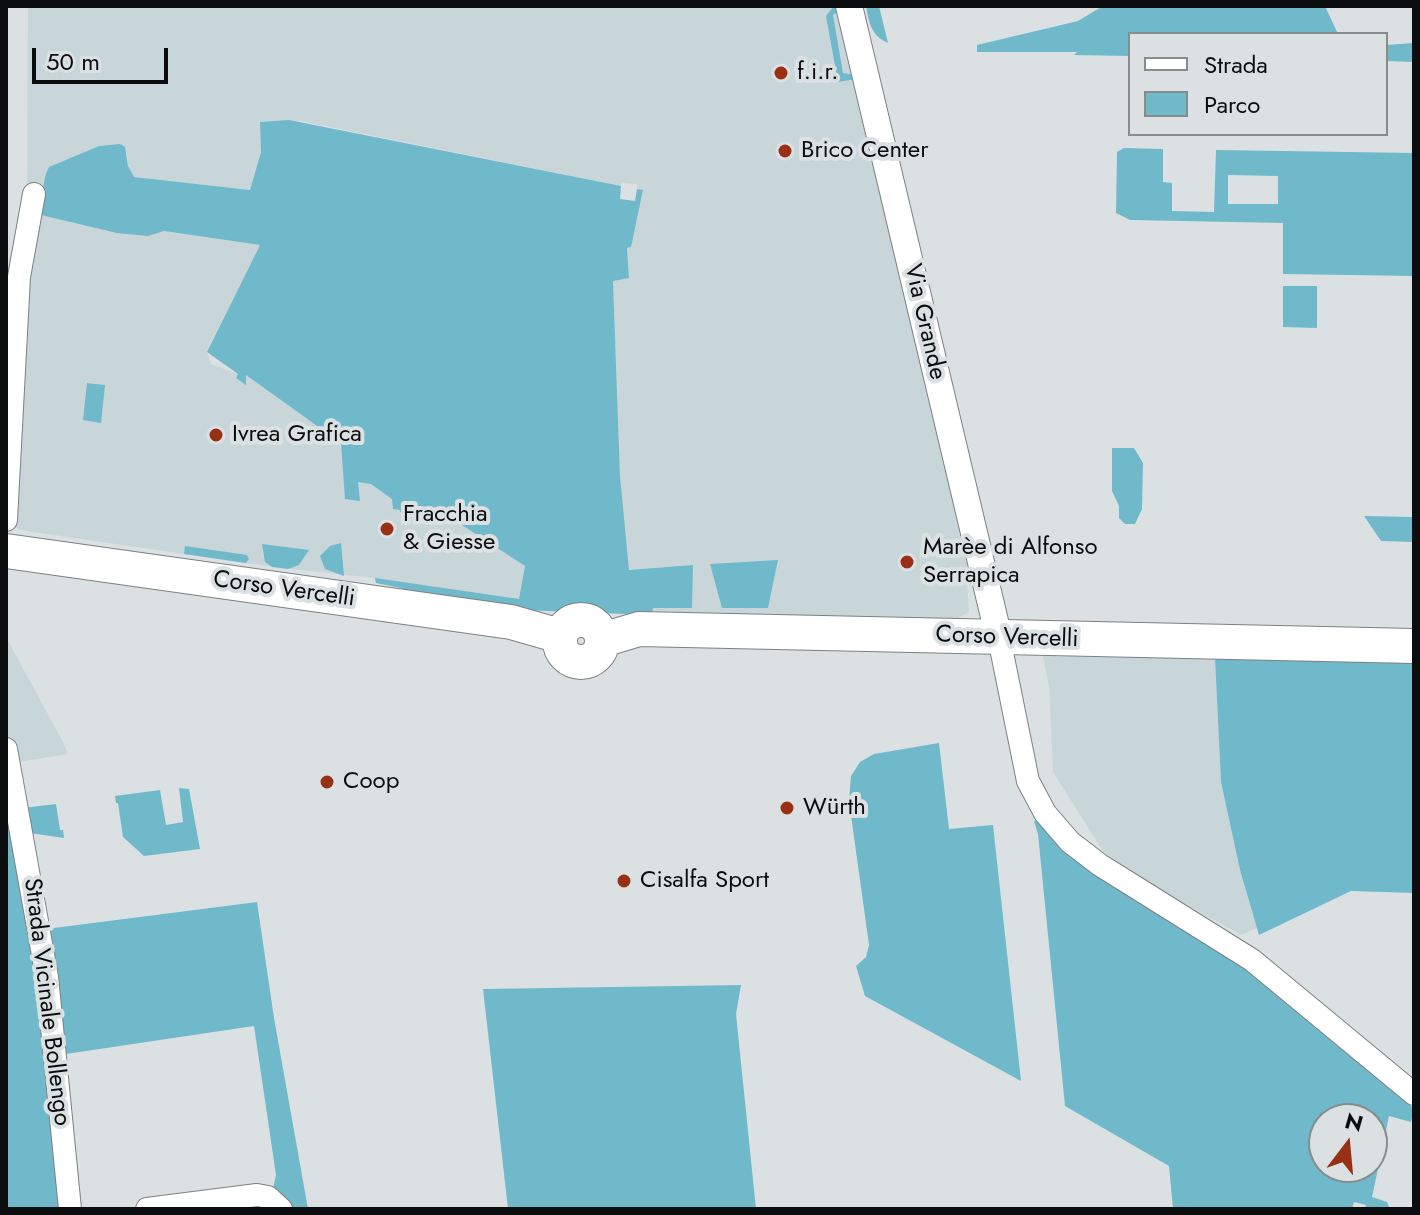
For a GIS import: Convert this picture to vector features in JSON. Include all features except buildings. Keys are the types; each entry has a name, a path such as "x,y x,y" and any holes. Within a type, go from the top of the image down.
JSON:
{"main road":[{"name":"Corso Vercelli","path":"6,551 511,622 560,636 560,644 567,658 583,663 597,655 602,640 639,629 1414,646"}],"street":[{"name":"Via Grande","path":"849,6 999,638"},
{"path":"6,520 18,289 34,194"},
{"path":"999,638 1028,781 1045,813 1070,842 1100,865 1252,960 1414,1094"},
{"name":"Strada Vicinale Bollengo","path":"6,749 47,977 70,1209"},
{"path":"147,1209 257,1195 268,1197 281,1209"}],"shaded area":[{"path":"28,6 842,6 910,297 968,566 969,612 958,618 631,615 620,476 613,281 629,278 627,248 642,190 637,189 637,184 622,183 621,186 300,121 260,122 261,152 250,190 133,177 127,154 120,144 99,146 74,159 57,163 43,181 42,215 147,236 164,231 260,245 207,351 211,364 238,374 246,384 246,375 342,443 340,446 525,566 577,614 405,593 401,588 376,583 375,578 281,568 19,530 13,524 6,524 6,305 27,192"},
{"path":"6,637 68,754 12,763 6,732"},
{"path":"1043,656 1215,658 1221,782 1240,870 1257,928 1241,935 1157,888 1103,851 1053,772 1049,686"}],"green space":[{"path":"834,6 842,6 833,15 843,73 855,75 856,79 838,82 826,16"},
{"path":"866,6 879,6 888,43 874,32"},
{"path":"1103,6 1325,6 1337,32 1128,32 1128,56 1074,55 1077,52 977,52 977,45 1078,21"},
{"path":"1414,43 1414,62 1388,61 1388,45"},
{"path":"289,120 621,186 620,199 635,201 637,189 643,190 631,247 627,248 629,278 613,281 620,476 629,570 693,565 692,608 653,608 652,615 521,610 405,593 401,588 376,583 375,578 519,599 525,566 434,507 429,517 400,512 393,509 392,499 371,484 358,482 360,501 345,499 341,443 246,375 246,385 236,378 238,374 207,352 260,245 164,231 148,236 117,233 41,215 49,167 99,146 120,144 125,147 128,166 134,177 250,190 261,152 260,122"},
{"path":"1124,148 1163,149 1163,182 1172,183 1172,211 1214,212 1216,150 1414,153 1414,276 1283,274 1283,223 1130,220 1116,213 1117,152","holes":["1228,175 1278,176 1278,204 1228,204"]},
{"path":"1283,286 1317,286 1317,328 1283,327"},
{"path":"87,383 105,385 101,423 83,420"},
{"path":"1112,448 1134,448 1143,463 1142,509 1135,524 1125,524 1119,518 1119,506 1112,491"},
{"path":"1364,516 1414,517 1414,542 1381,541"},
{"path":"341,543 344,576 325,569 320,556 330,546"},
{"path":"262,544 309,550 299,565 288,569 272,567 265,562"},
{"path":"185,546 247,555 249,559 246,563 184,554"},
{"path":"778,560 768,608 722,608 710,564"},
{"path":"1215,658 1414,662 1414,893 1351,891 1259,935 1240,870 1221,782"},
{"path":"939,743 949,829 993,825 1021,1081 865,996 856,966 866,957 869,945 849,801 851,776 860,762 874,754"},
{"path":"6,783 36,927 60,1209 6,1209"},
{"path":"179,788 189,789 200,849 144,856 123,837 115,796 160,790 166,825 183,822"},
{"path":"56,804 64,838 29,833 23,808"},
{"path":"1040,820 1214,943 1405,1096 1414,1111 1411,1122 1389,1116 1388,1121 1388,1103 1308,1103 1308,1183 1375,1183 1372,1197 1387,1202 1390,1209 1365,1209 1366,1205 1354,1202 1352,1209 1173,1209 1169,1166 1065,1106 1038,834 1034,821"},
{"path":"257,902 308,1209 288,1209 273,1189 276,1175 254,1026 59,1055 46,929"},
{"path":"741,985 736,1014 756,1209 508,1209 483,989"}],"place":[{"name":"f.i.r.","path":"781,73"},
{"name":"Brico Center","path":"785,151"},
{"name":"Ivrea Grafica","path":"216,435"},
{"name":"Fracchia & Giesse","path":"387,529"},
{"name":"Marèe di Alfonso Serrapica","path":"907,562"},
{"name":"Coop","path":"327,782"},
{"name":"Würth","path":"787,808"},
{"name":"Cisalfa Sport","path":"624,881"}]}
